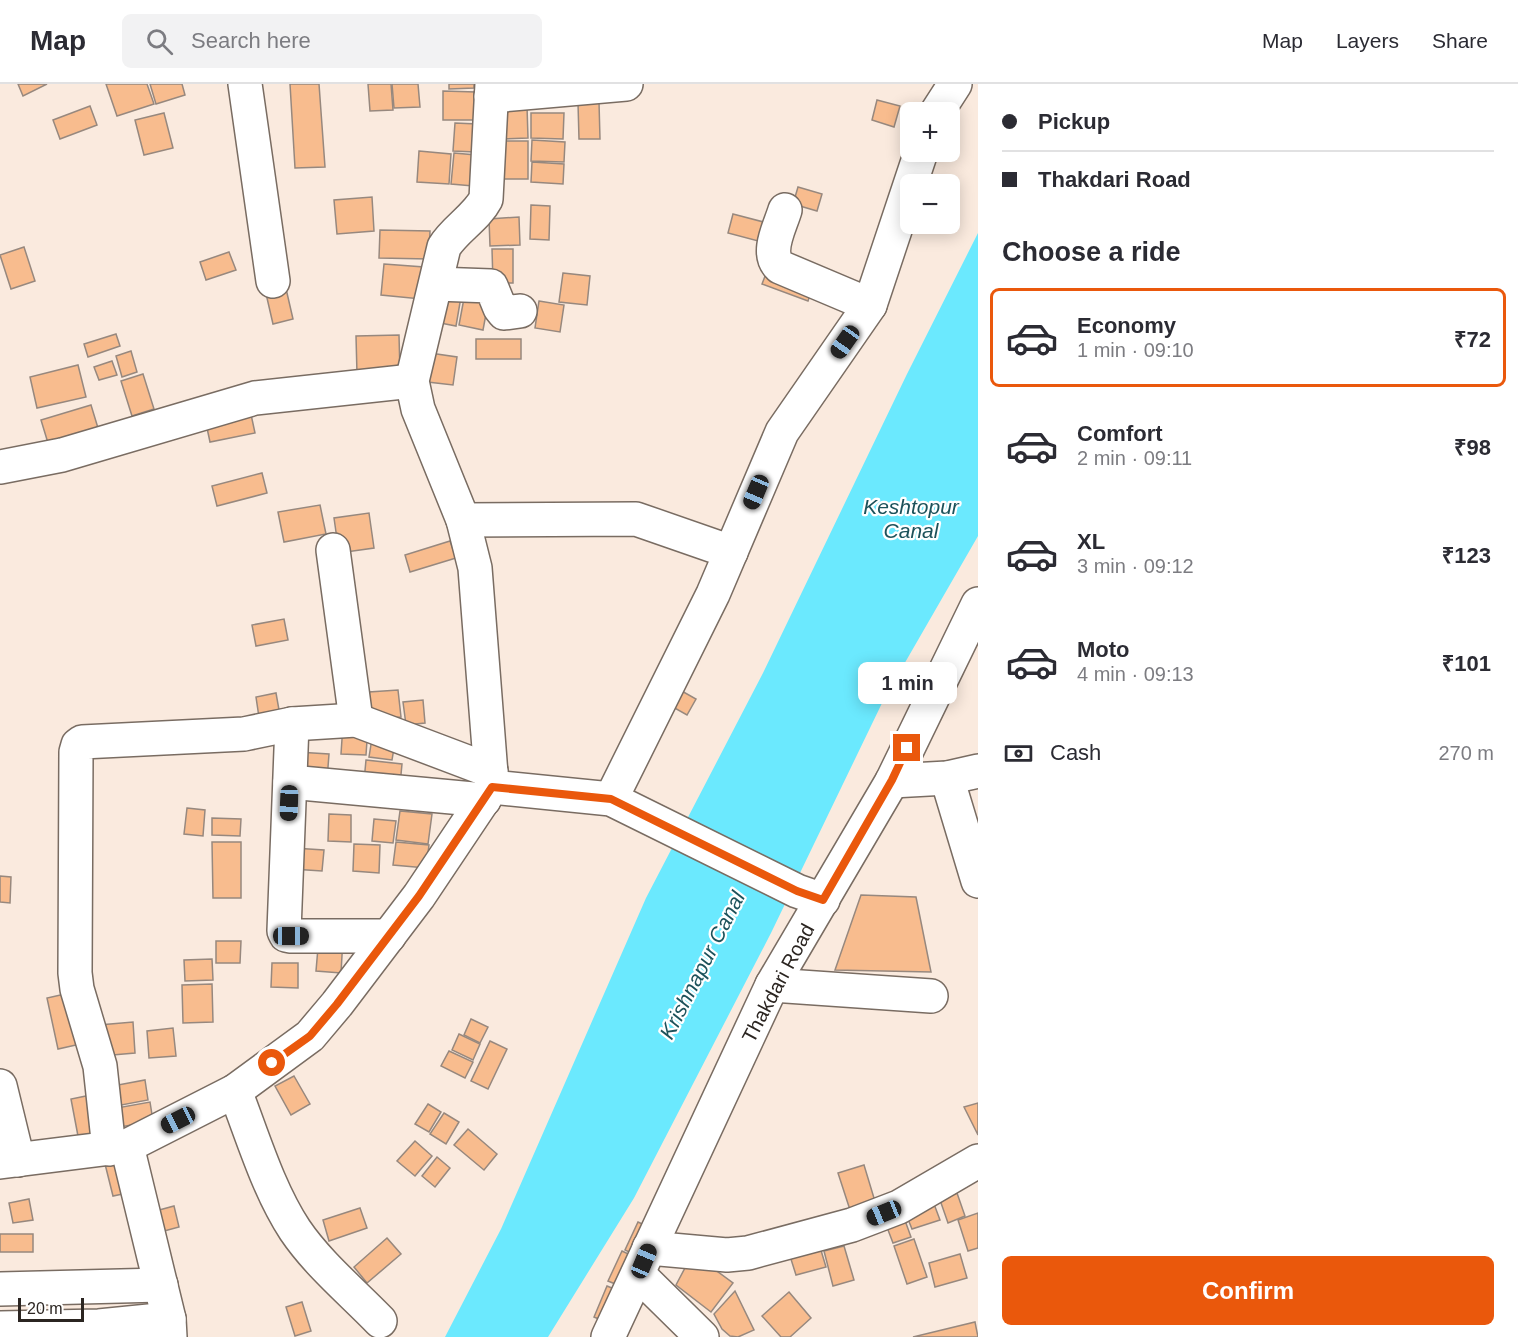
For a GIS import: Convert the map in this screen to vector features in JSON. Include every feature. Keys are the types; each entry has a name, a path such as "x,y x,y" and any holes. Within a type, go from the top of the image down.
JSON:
{"street":[{"path":"245,84 273,281"},
{"path":"0,1086 9,1161 118,1148 235,1091 310,1036 337,1004 419,896 489,786 476,568 463,520 418,409 412,381 444,247 450,237 482,206 486,199 492,90 626,84"},
{"path":"943,102 955,84"},
{"path":"611,799 713,594 782,432 870,305 918,162"},
{"path":"785,210 773,252 774,261 780,267 870,305"},
{"path":"436,284 491,286 504,313 520,311"},
{"path":"0,467 62,455 255,398 412,381"},
{"path":"463,520 636,519 731,552"},
{"path":"333,550 356,720"},
{"name":"Thakdari Road","path":"608,1337 772,985 810,896 892,780 978,604"},
{"path":"0,1328 99,1326 169,1328 161,1285 118,1148 100,1066 77,989 75,973 76,752 78,745 82,742 244,734 292,724 356,720 489,786"},
{"path":"292,724 284,931 286,935 389,936"},
{"path":"892,780 963,775 978,881"},
{"path":"290,782 489,786 611,799 810,896"},
{"path":"772,985 931,996"},
{"path":"235,1091 272,1187 295,1230 312,1252 380,1321"},
{"path":"644,1261 748,1252 842,1228 899,1206 978,1161"},
{"path":"644,1261 702,1337"},
{"path":"0,1289 161,1285"}],"water":[{"name":"Keshtopur Canal","path":"978,233 978,536 884,699 771,933 634,1198 548,1337 445,1337 501,1229 646,898 763,673 907,374"}],"building":[{"path":"18,84 47,84 23,96"},
{"path":"106,84 147,84 154,104 117,116"},
{"path":"150,84 182,84 185,95 156,104"},
{"path":"290,84 319,84 325,167 295,168"},
{"path":"368,84 391,84 393,110 370,111"},
{"path":"392,84 418,84 420,107 394,108"},
{"path":"449,84 474,84 474,88 449,89"},
{"path":"443,91 476,92 476,120 443,120"},
{"path":"877,100 900,106 894,127 872,120"},
{"path":"599,102 600,139 579,139 578,103"},
{"path":"90,106 97,125 60,139 53,120"},
{"path":"527,106 528,138 500,139 499,107"},
{"path":"164,113 173,148 144,155 135,120"},
{"path":"531,113 564,113 563,139 531,138"},
{"path":"455,123 477,124 475,152 453,151"},
{"path":"532,140 565,142 564,162 531,161"},
{"path":"494,141 528,141 528,179 495,179"},
{"path":"419,151 451,154 449,184 417,182"},
{"path":"454,153 476,155 473,186 451,184"},
{"path":"532,162 564,164 563,184 531,182"},
{"path":"798,187 822,194 817,211 793,204"},
{"path":"372,197 374,231 337,234 334,200"},
{"path":"531,205 550,206 549,240 530,239"},
{"path":"733,214 775,225 770,244 728,233"},
{"path":"519,217 520,245 490,246 489,219"},
{"path":"380,230 430,231 429,259 379,258"},
{"path":"24,247 35,281 11,289 0,255"},
{"path":"492,249 513,249 513,283 493,283"},
{"path":"229,252 236,270 206,280 200,262"},
{"path":"384,264 424,267 421,299 381,295"},
{"path":"767,271 812,288 808,301 762,284"},
{"path":"563,273 590,276 587,305 559,302"},
{"path":"284,280 293,319 273,324 264,285"},
{"path":"442,287 462,291 456,326 435,322"},
{"path":"465,293 489,298 483,330 459,325"},
{"path":"539,301 564,305 560,332 535,328"},
{"path":"116,334 120,346 88,357 84,344"},
{"path":"399,335 400,373 357,374 356,336"},
{"path":"476,339 521,339 521,359 476,359"},
{"path":"131,351 137,372 122,377 116,356"},
{"path":"423,352 457,357 453,385 419,381"},
{"path":"112,361 117,375 99,380 94,367"},
{"path":"78,365 86,397 37,408 30,377"},
{"path":"143,374 154,409 132,416 121,381"},
{"path":"91,405 98,428 48,443 41,420"},
{"path":"249,405 255,433 210,442 204,414"},
{"path":"262,473 267,493 217,506 212,486"},
{"path":"320,505 326,534 284,542 278,512"},
{"path":"369,513 374,548 339,553 334,518"},
{"path":"450,541 456,558 410,572 405,555"},
{"path":"284,619 288,640 256,646 252,625"},
{"path":"398,690 401,717 371,720 369,692"},
{"path":"680,690 696,699 687,715 671,706"},
{"path":"276,693 281,721 260,724 256,697"},
{"path":"423,700 425,723 406,725 403,702"},
{"path":"343,724 368,726 366,755 341,754"},
{"path":"373,732 396,736 392,760 369,757"},
{"path":"297,752 329,754 327,780 295,777"},
{"path":"366,760 402,764 400,785 364,781"},
{"path":"187,808 205,810 203,836 184,834"},
{"path":"400,811 432,814 428,844 396,840"},
{"path":"329,814 351,815 351,842 328,841"},
{"path":"212,818 241,819 240,836 212,835"},
{"path":"374,819 396,821 393,843 372,841"},
{"path":"212,842 241,842 241,898 213,898"},
{"path":"396,842 429,845 426,868 393,865"},
{"path":"354,844 380,845 379,873 353,871"},
{"path":"293,848 324,850 322,871 292,869"},
{"path":"0,876 11,877 10,903 0,902"},
{"path":"861,895 916,897 931,972 835,970"},
{"path":"319,936 343,938 341,973 316,971"},
{"path":"216,941 241,941 240,963 216,963"},
{"path":"212,959 213,980 185,981 184,960"},
{"path":"272,963 298,963 298,988 271,987"},
{"path":"212,984 213,1022 183,1023 182,985"},
{"path":"74,992 85,1043 58,1049 47,998"},
{"path":"471,1019 488,1027 480,1043 464,1035"},
{"path":"133,1022 135,1053 101,1056 99,1025"},
{"path":"173,1028 176,1056 149,1058 147,1031"},
{"path":"459,1034 480,1044 473,1060 452,1050"},
{"path":"490,1041 507,1049 488,1089 471,1081"},
{"path":"449,1051 473,1062 465,1078 441,1066"},
{"path":"294,1076 310,1104 291,1115 275,1086"},
{"path":"145,1080 148,1100 111,1107 107,1087"},
{"path":"91,1095 98,1132 78,1136 71,1099"},
{"path":"150,1102 153,1121 115,1128 111,1109"},
{"path":"978,1103 978,1135 964,1107"},
{"path":"428,1104 441,1112 429,1132 415,1124"},
{"path":"444,1113 459,1122 446,1144 430,1134"},
{"path":"468,1129 497,1154 484,1170 454,1145"},
{"path":"415,1141 432,1156 415,1176 397,1161"},
{"path":"437,1157 450,1168 435,1187 422,1176"},
{"path":"124,1159 132,1192 113,1196 105,1164"},
{"path":"864,1165 877,1208 852,1216 838,1173"},
{"path":"957,1193 965,1216 948,1223 940,1200"},
{"path":"29,1199 33,1220 13,1223 9,1203"},
{"path":"934,1204 940,1220 912,1229 906,1214"},
{"path":"174,1206 179,1227 153,1234 148,1213"},
{"path":"360,1208 367,1228 329,1241 323,1220"},
{"path":"978,1213 978,1248 968,1251 958,1220"},
{"path":"903,1215 911,1237 893,1243 885,1222"},
{"path":"638,1222 653,1229 639,1257 625,1250"},
{"path":"0,1234 33,1234 33,1252 0,1252"},
{"path":"387,1238 401,1254 367,1283 354,1267"},
{"path":"914,1239 927,1277 907,1284 894,1246"},
{"path":"844,1246 854,1280 833,1286 824,1251"},
{"path":"820,1247 826,1267 796,1275 790,1256"},
{"path":"622,1251 639,1259 625,1288 608,1281"},
{"path":"960,1254 967,1278 935,1287 929,1263"},
{"path":"686,1266 710,1266 733,1283 711,1312 676,1285"},
{"path":"607,1286 624,1293 611,1324 594,1317"},
{"path":"735,1291 754,1330 738,1337 730,1336 722,1329 714,1314"},
{"path":"789,1292 811,1318 790,1337 781,1337 762,1316"},
{"path":"302,1302 311,1331 295,1336 286,1307"},
{"path":"975,1322 978,1337 913,1337"}],"route":[{"path":"272,1063 310,1036 337,1004 419,896 492,787 611,799 797,891 823,900 892,780 907,748"}],"water label":[{"name":"Krishnapur Canal","path":"702,965"}]}
